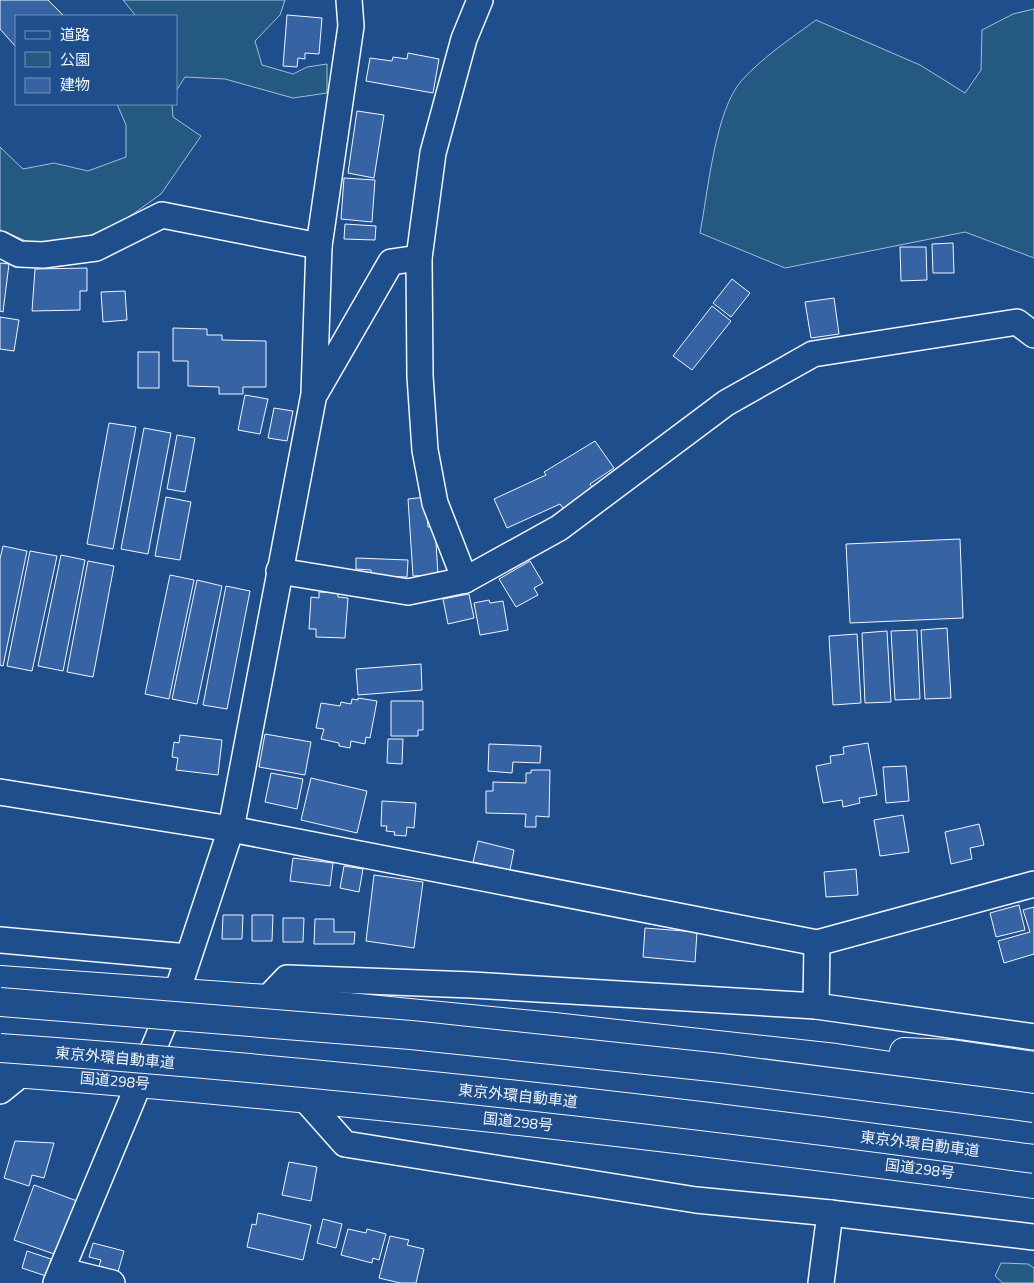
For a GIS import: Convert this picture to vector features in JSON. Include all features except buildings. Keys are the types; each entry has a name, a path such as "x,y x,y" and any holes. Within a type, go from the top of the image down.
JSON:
{"highway":[{"path":"0,980 267,999 670,1040 836,1058 1034,1087"},
{"path":"0,1002 411,1035 721,1068 1034,1108"},
{"path":"670,1040 952,1054 1034,1066"},
{"name":"東京外環自動車道","path":"0,1048 412,1084 735,1121 1034,1159"},
{"name":"国道298号","path":"11,1073 305,1099 836,1158 1034,1184"},
{"path":"486,1119 676,1152 1034,1201"}],"street":[{"path":"112,1283 59,1277 177,992 230,829 314,394 319,246 351,26 349,0"},
{"path":"466,580 435,503 425,450 420,376 419,258 432,153 464,39 480,0"},
{"path":"0,244 19,254 43,255 96,248 162,215 319,246"},
{"path":"314,394 391,262 419,258"},
{"path":"279,571 408,592 466,580 559,528 726,403 813,354 1017,322 1034,335"},
{"path":"0,792 230,829 817,944 1034,884"},
{"path":"0,940 188,957"},
{"path":"816,1006 817,944"},
{"path":"267,999 287,978 472,985 816,1006 1034,1037"},
{"path":"0,1091 11,1073"},
{"path":"305,1099 345,1144 696,1200 830,1213 1034,1237"},
{"path":"822,1283 830,1213"}],"green space":[{"path":"123,0 285,0 280,15 255,41 262,65 293,74 307,67 327,64 327,93 293,98 225,79 185,77 178,88 178,15 135,15"},
{"path":"1034,9 1034,258 965,232 785,268 700,233 714,152 725,111 733,94 742,80 759,64 777,48 816,20 920,65 965,93 981,70 982,30 1013,14"},
{"path":"117,105 172,105 173,117 201,136 161,194 126,219 82,239 31,243 0,230 0,147 23,169 54,163 88,171 126,157 126,125"},
{"path":"1001,1263 1028,1264 1034,1268 1034,1283 1003,1283 995,1276"}]}
